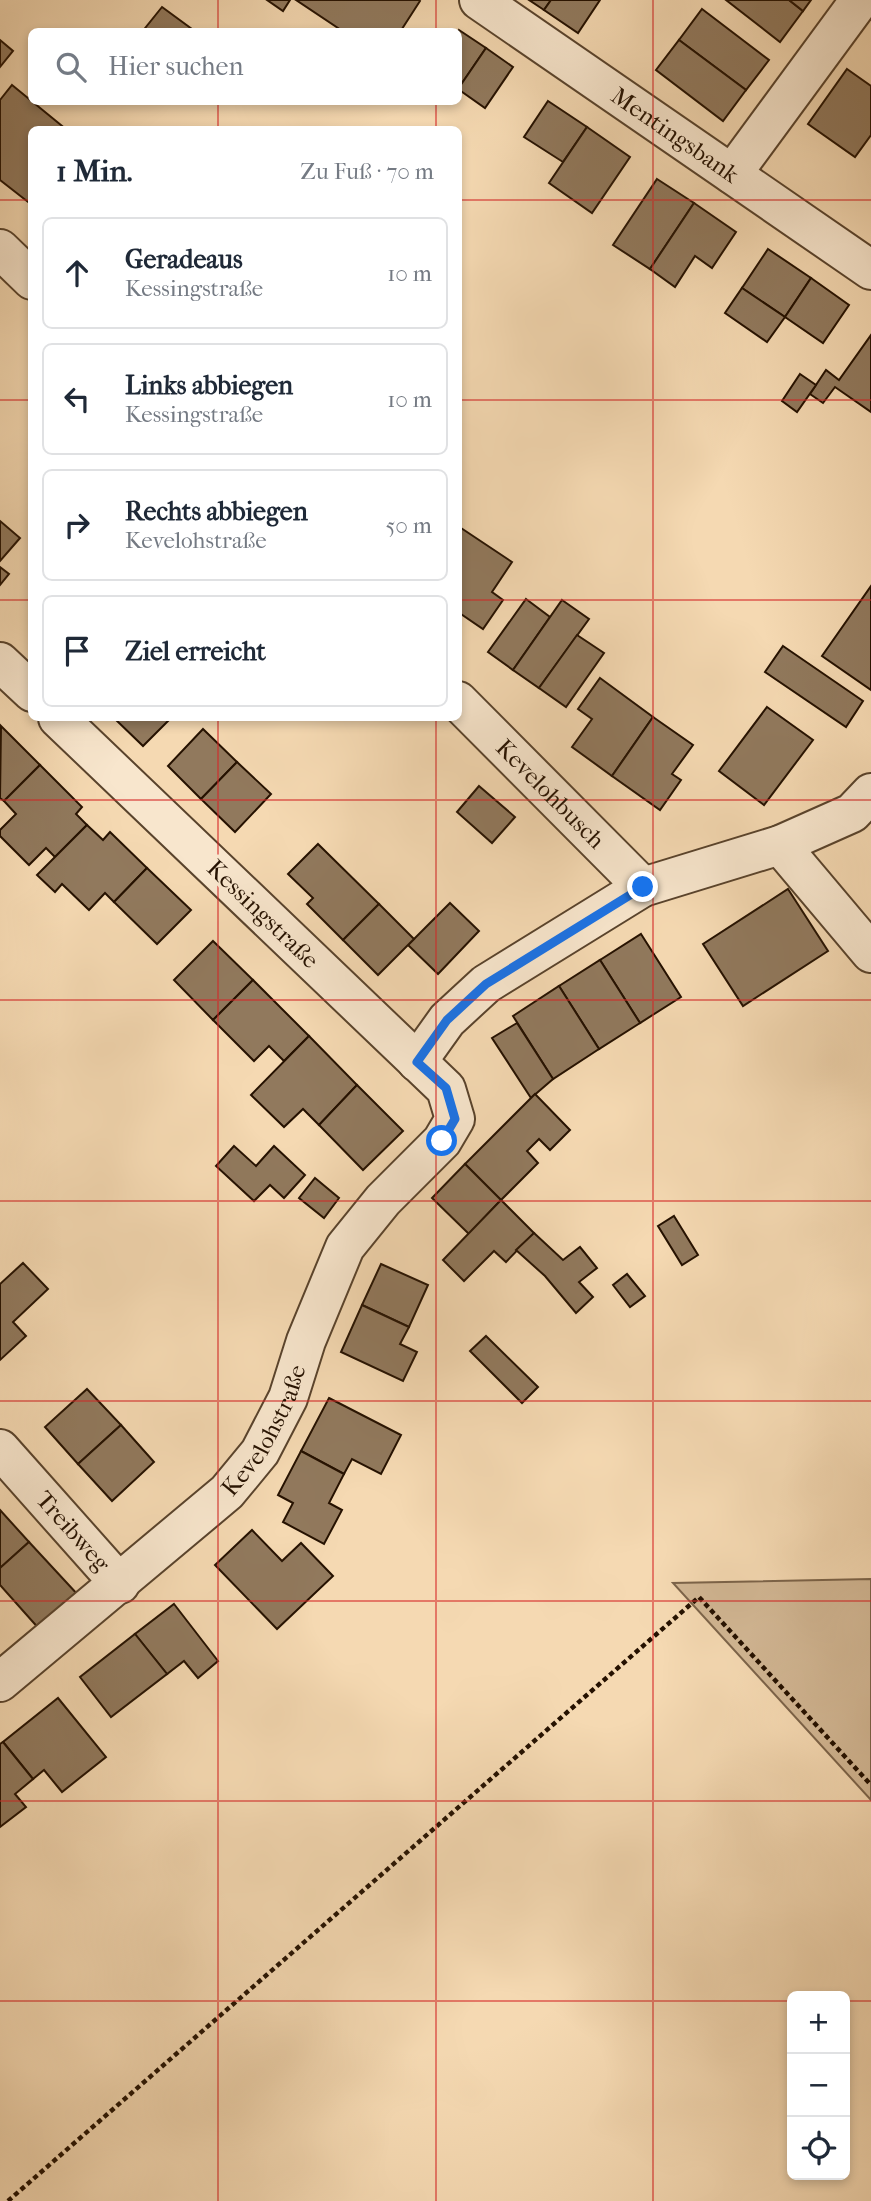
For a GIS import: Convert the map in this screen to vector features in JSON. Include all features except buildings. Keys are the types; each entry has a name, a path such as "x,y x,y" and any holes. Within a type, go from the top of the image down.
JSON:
{"street":[{"name":"Mentingsbank","path":"479,0 871,270"},
{"path":"732,174 860,0"},
{"path":"0,249 28,276"},
{"path":"0,662 28,688"},
{"name":"Kevelohbusch","path":"462,705 643,887"},
{"name":"Kessingstraße","path":"61,721 446,1088 455,1119"},
{"path":"417,1062 447,1020 486,984 643,887 780,845 852,813 871,793"},
{"path":"780,845 871,953"},
{"name":"Kevelohstraße","path":"0,1682 227,1492 260,1452 288,1398 306,1341 345,1247 383,1200 442,1141 455,1119"},
{"name":"Treibweg","path":"0,1449 120,1584"}],"path":[{"path":"8,2201 699,1597 871,1785"}],"shaded area":[{"path":"871,1579 871,1800 673,1583"}],"route":[{"path":"442,1141 455,1119 446,1088 417,1062 447,1020 486,984 643,887"}]}
